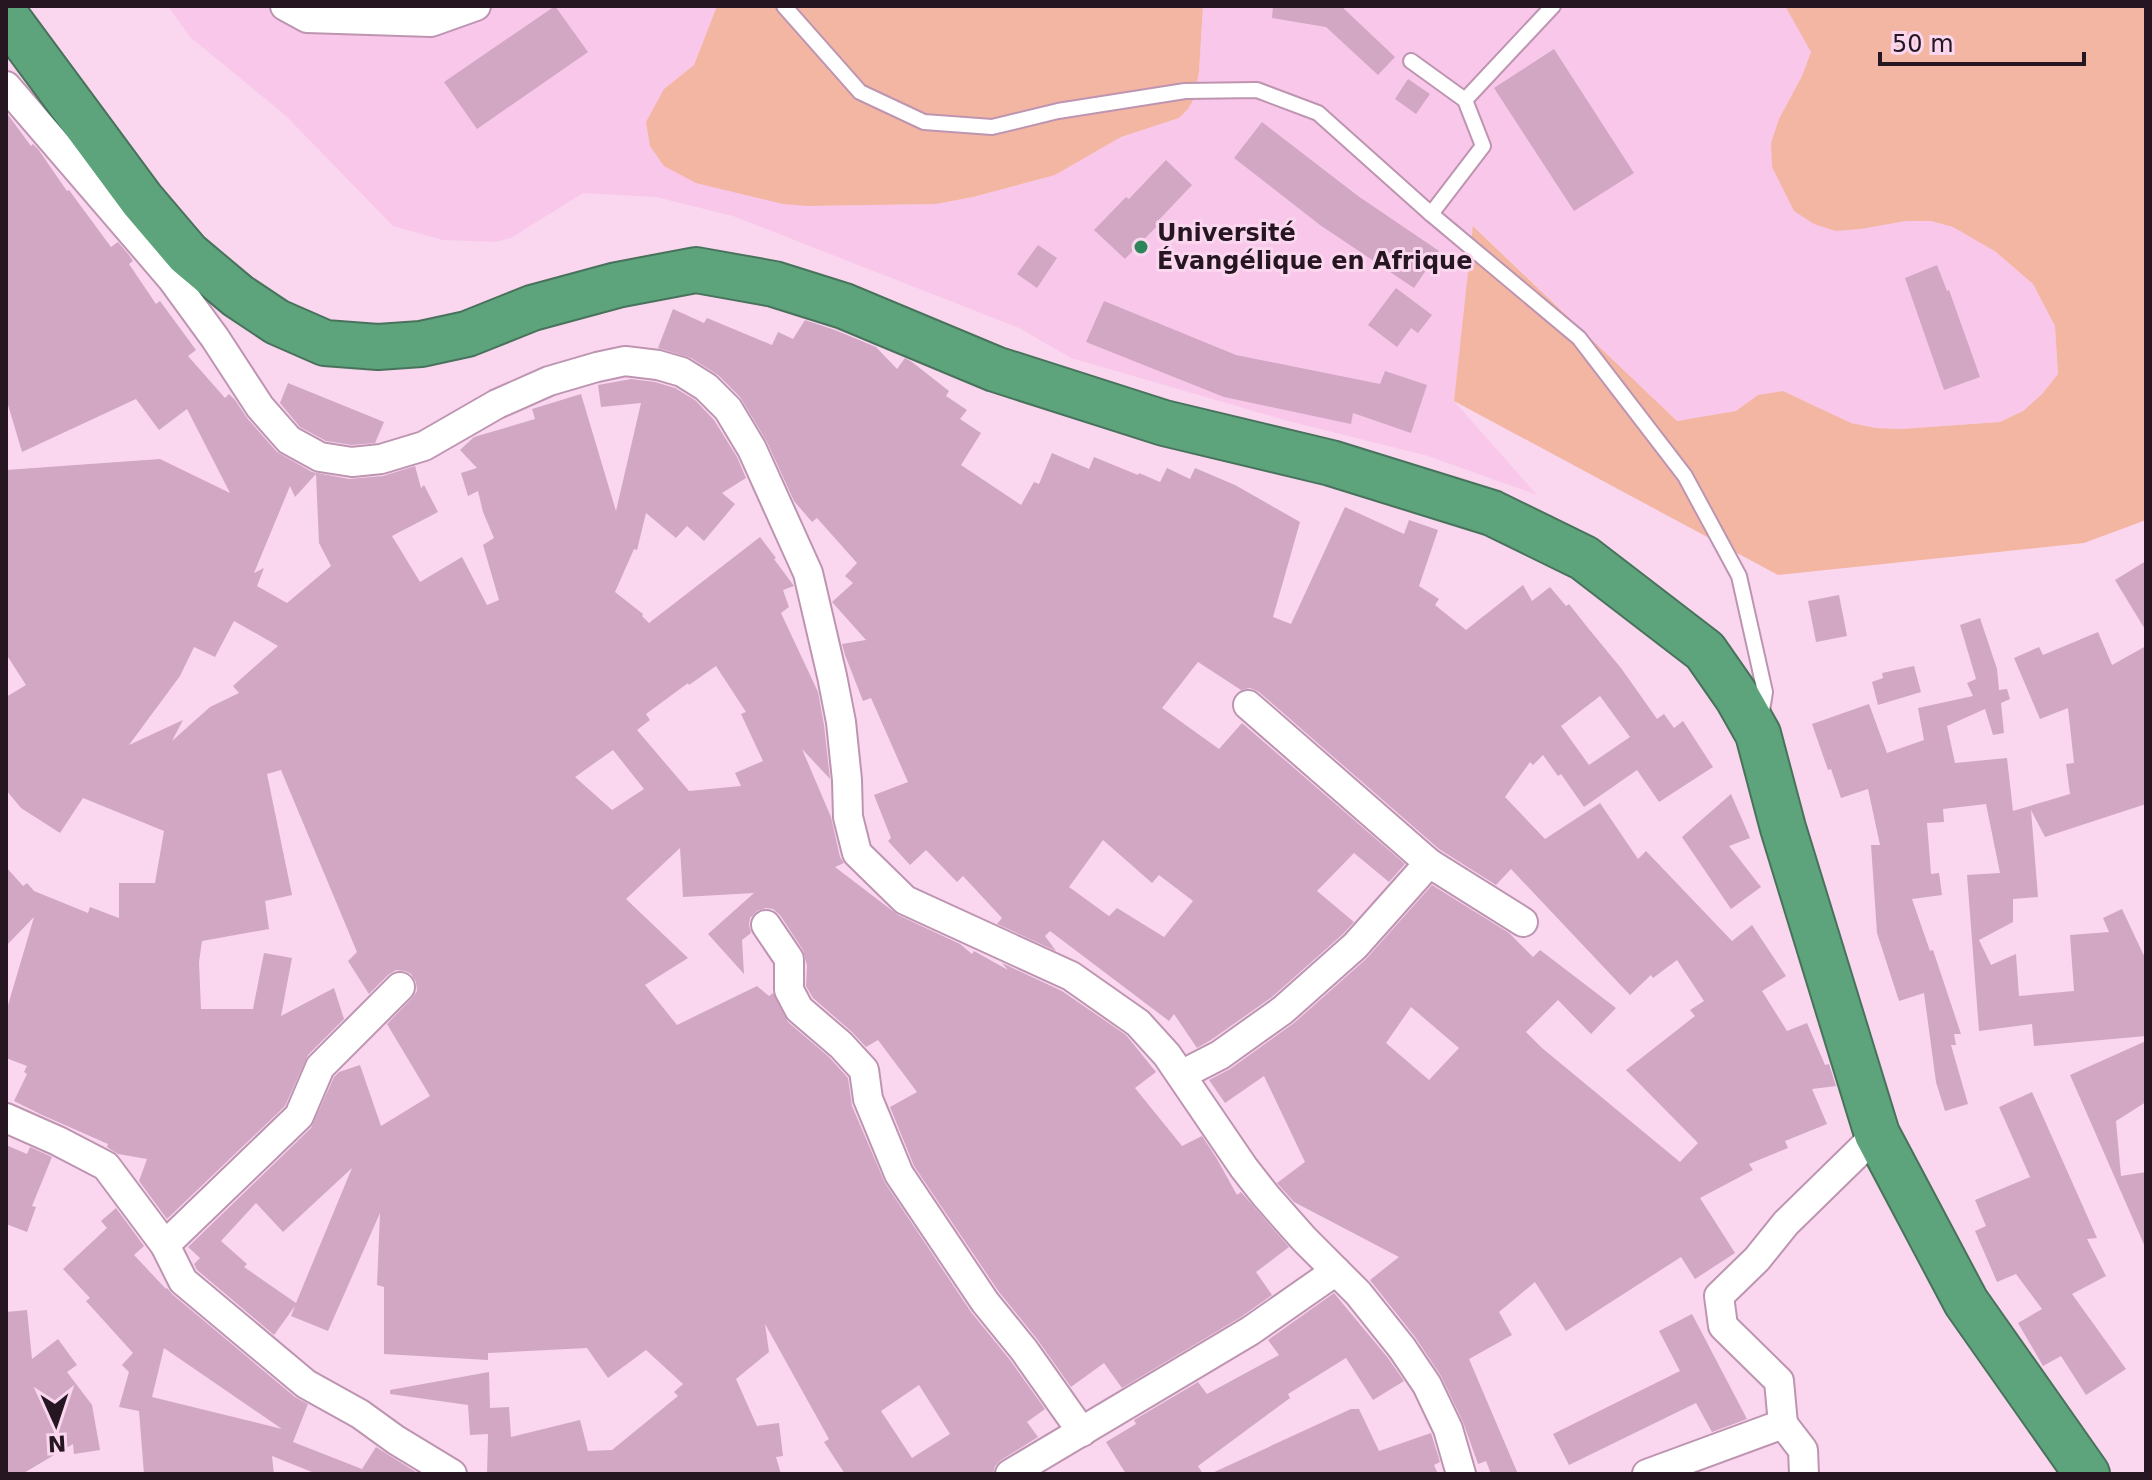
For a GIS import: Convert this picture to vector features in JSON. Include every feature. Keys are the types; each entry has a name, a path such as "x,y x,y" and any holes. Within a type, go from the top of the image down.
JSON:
{"highway":[{"path":"6,16 142,200 188,254 238,296 277,322 325,343 378,347 421,344 467,334 532,308 617,285 696,270 774,284 844,306 995,369 1164,423 1331,463 1492,513 1584,558 1705,651 1758,734 1783,828 1877,1134 1966,1302 2087,1474"}],"street":[{"path":"285,6 307,18 431,22 476,6"},
{"path":"6,86 172,279 260,407 289,440 320,457 352,462 381,459 424,446 497,404 549,381 625,361 682,372 706,387 728,409 752,449 808,573 841,722 848,817 857,853 905,900 1071,976 1138,1023 1167,1055 1266,1196 1384,1323 1427,1385 1448,1429 1461,1474"},
{"path":"1248,705 1429,863 1523,922"},
{"path":"1181,1075 1220,1055 1283,1010 1355,946 1429,863"},
{"path":"766,925 789,959 789,990 799,1009 841,1045 864,1070 868,1099 899,1174 985,1302 1024,1350 1082,1432"},
{"path":"165,1245 299,1116 320,1067 400,987"},
{"path":"6,1118 106,1166 165,1245 183,1281 306,1384 360,1414 439,1471"},
{"path":"1804,1474 1803,1450 1783,1424 1779,1381 1723,1326 1719,1296 1757,1259 1786,1223 1877,1134"},
{"path":"1010,1474 1250,1331 1336,1271"},
{"path":"1647,1474 1783,1424"}],"lane":[{"path":"784,6 860,92 924,122 992,127 1058,111 1185,91 1257,90 1318,113 1431,214 1579,338 1685,476 1739,576 1765,692 1758,734"},
{"path":"1465,100 1553,6"},
{"path":"1411,61 1465,100 1483,146 1431,214"}],"shaded area":[{"name":"Université Évangélique en Afrique","path":"168,6 717,6 694,65 664,89 808,206 936,204 973,197 1055,175 1121,137 1179,118 1188,109 1199,72 1203,6 1785,6 1811,52 1779,119 1836,231 1906,221 1931,221 1953,227 1996,252 2033,284 2055,326 2058,374 2023,411 2000,422 1876,428 1851,423 1783,391 1758,396 1737,411 1677,421 1474,226 1454,401 1537,495 1428,456 1288,421 1071,358 1019,328 733,216 656,197 583,193 511,238 495,242 443,240 393,226 285,115 190,37"},
{"path":"717,6 1203,6 1199,72 1194,98 1179,118 1121,137 1055,175 936,204 783,204 696,183 664,166 650,146 646,122 664,89 694,65"},
{"path":"1785,6 2146,6 2146,520 2084,543 1778,575 1454,401 1473,226 1677,421 1736,411 1758,395 1783,391 1851,423 1876,428 2000,422 2023,411 2042,394 2058,374 2055,326 2033,284 1996,252 1953,227 1931,221 1906,221 1836,231 1814,224 1794,211 1772,167 1771,143 1811,52"}],"building":[{"path":"555,6 588,52 477,129 444,82"},
{"path":"1273,6 1341,6 1395,57 1378,75 1326,27 1272,18"},
{"path":"1554,49 1634,173 1574,211 1494,88"},
{"path":"1408,79 1430,94 1416,114 1395,99"},
{"path":"6,112 31,146 33,144 38,149 111,247 118,242 129,255 133,261 129,264 156,304 160,301 196,350 188,356 225,398 229,394 235,400 277,452 312,472 349,479 383,476 415,466 421,488 424,485 438,512 392,536 420,582 462,557 487,605 499,600 483,545 494,538 478,491 468,496 461,473 477,468 460,450 474,437 535,419 532,409 581,394 616,511 641,403 601,407 598,385 631,379 655,382 675,388 695,400 714,420 746,478 722,493 735,504 704,541 687,526 676,538 646,513 637,550 634,549 615,592 643,614 649,623 760,537 794,586 783,590 789,607 781,613 818,692 830,779 802,749 831,817 844,863 835,867 898,915 960,944 972,954 974,951 1008,970 1002,963 1062,991 1126,1035 1156,1072 1135,1088 1182,1146 1202,1136 1237,1195 1241,1192 1289,1247 1256,1272 1272,1295 1122,1388 1104,1363 1071,1387 999,1292 914,1166 890,1107 917,1092 878,1040 866,1047 813,998 806,986 807,966 803,950 773,909 757,911 750,918 751,933 742,940 744,974 708,934 754,893 683,897 680,848 626,899 688,958 645,985 677,1025 757,986 769,996 773,993 788,1022 848,1078 852,1106 885,1183 971,1312 1045,1409 1027,1422 1038,1437 1001,1460 993,1474 845,1474 824,1442 829,1439 765,1324 769,1352 736,1379 757,1426 779,1423 783,1456 776,1457 781,1474 487,1474 488,1434 470,1435 468,1405 390,1394 390,1390 489,1372 490,1408 509,1407 511,1437 580,1420 588,1451 612,1450 678,1396 674,1392 683,1384 646,1350 608,1378 587,1348 488,1353 488,1360 384,1354 384,1287 377,1285 380,1213 328,1331 291,1316 295,1306 274,1335 197,1270 194,1264 200,1258 188,1247 311,1128 339,1072 360,1065 381,1126 430,1096 387,1024 417,991 416,982 411,974 396,970 369,994 348,961 357,952 281,770 267,774 292,895 265,901 269,929 202,941 199,962 201,1009 253,1009 264,953 292,958 281,1016 334,988 344,1019 308,1055 285,1106 167,1219 139,1181 147,1159 118,1154 107,1147 108,1144 14,1101 27,1074 24,1072 27,1066 6,1058 6,1012 34,917 6,946 6,867 23,886 27,883 34,891 88,913 90,907 119,918 119,883 155,883 164,831 83,798 60,833 21,808 6,790 6,697 26,685 6,654 6,470 160,459 230,493 187,409 159,430 136,399 22,452 6,398","holes":["316,474 319,543 331,566 287,603 257,586 264,568 254,573 290,486 295,497","234,621 278,646 233,686 239,693 210,707 172,741 183,720 129,745 180,676 194,647 215,657","716,666 746,712 741,714 763,761 735,773 741,786 689,791 637,730 650,720 646,714","613,750 644,789 612,810 575,777","352,1168 296,1303 244,1267 247,1264 221,1241 256,1203 283,1232","919,1385 950,1434 912,1458 881,1411"]},
{"path":"1262,122 1358,196 1439,251 1414,288 1320,225 1234,158"},
{"path":"1166,160 1192,185 1125,259 1094,230"},
{"path":"1038,245 1057,258 1037,288 1017,274"},
{"path":"1937,265 1980,377 1944,390 1905,278"},
{"path":"1396,288 1432,315 1418,333 1411,328 1397,347 1368,325"},
{"path":"1104,301 1236,355 1380,384 1385,371 1427,385 1411,433 1353,413 1351,424 1224,397 1086,342"},
{"path":"673,309 704,323 707,318 772,345 778,332 793,339 805,320 876,347 897,369 905,358 949,391 946,396 967,410 960,419 981,433 961,465 1021,505 1034,482 1039,484 1052,453 1089,469 1094,457 1160,482 1167,468 1190,479 1195,468 1235,485 1300,522 1273,617 1291,624 1345,507 1404,534 1409,520 1438,530 1419,586 1439,599 1435,605 1466,630 1523,585 1532,601 1550,587 1566,606 1569,604 1621,668 1657,719 1664,714 1674,728 1683,721 1713,767 1659,802 1637,770 1584,807 1543,755 1533,765 1530,762 1505,797 1545,839 1600,803 1638,859 1646,851 1732,941 1752,925 1786,976 1762,991 1787,1031 1807,1023 1825,1065 1829,1064 1836,1086 1812,1089 1827,1124 1785,1141 1788,1148 1749,1164 1753,1170 1700,1198 1735,1253 1695,1279 1681,1257 1566,1331 1535,1282 1499,1312 1512,1335 1469,1359 1518,1474 1491,1474 1486,1461 1478,1464 1463,1422 1441,1376 1370,1280 1399,1257 1294,1202 1277,1183 1305,1162 1264,1076 1225,1103 1209,1080 1230,1069 1294,1023 1366,959 1432,885 1509,933 1533,957 1540,950 1616,1008 1591,1034 1558,1000 1526,1032 1680,1162 1698,1143 1626,1070 1695,1016 1690,1010 1704,1001 1677,960 1653,978 1651,975 1630,995 1511,869 1496,885 1439,849 1259,692 1250,688 1241,690 1198,662 1162,708 1219,749 1242,723 1405,864 1389,882 1354,853 1317,891 1354,922 1272,997 1197,1048 1174,1014 1169,1021 1050,931 1045,936 1056,951 997,924 1002,918 963,876 957,882 926,850 910,865 888,841 891,838 874,795 908,782 871,698 863,701 845,655 842,644 866,640 832,602 853,583 845,576 857,563 817,518 812,522 794,501 767,442 740,397 718,375 691,358 658,348","holes":["1600,696 1630,737 1589,765 1561,726","1103,840 1152,883 1159,875 1193,901 1164,937 1117,908 1109,916 1069,887","1411,1007 1459,1048 1429,1080 1386,1043"]},
{"path":"288,383 384,422 375,443 352,445 326,441 300,427 280,403"},
{"path":"2146,561 2146,631 2115,580"},
{"path":"1839,595 1847,636 1816,642 1808,601"},
{"path":"1980,618 1997,669 1999,690 2007,689 2010,699 2001,703 2004,733 1993,735 1985,709 1947,726 1955,763 2007,758 2013,811 2070,794 2066,764 2074,763 2068,708 2040,719 2014,658 2039,647 2043,655 2098,632 2112,665 2146,646 2146,804 2045,837 2031,810 2038,897 2013,899 2013,922 1979,940 1991,965 2016,954 2019,996 2074,991 2070,935 2109,932 2103,918 2122,909 2146,960 2146,1036 2034,1046 2032,1024 1979,1031 1967,875 2000,873 1986,804 1943,809 1944,822 1927,823 1931,874 1939,873 1942,895 1912,899 1961,1034 1954,1034 1956,1045 1951,1045 1968,1104 1945,1111 1936,1082 1924,993 1899,1001 1877,933 1871,845 1880,845 1868,789 1841,798 1812,724 1869,704 1887,753 1924,740 1918,708 1973,696 1967,683 1976,679 1960,625"},
{"path":"1914,666 1921,692 1878,705 1872,682 1883,678 1882,673"},
{"path":"1731,794 1750,838 1729,846 1761,887 1731,909 1682,837"},
{"path":"2146,1041 2146,1102 2116,1121 2121,1176 2146,1172 2146,1249 2070,1075"},
{"path":"2032,1092 2097,1238 2087,1239 2106,1276 2072,1294 2126,1369 2086,1395 2061,1356 2043,1366 2018,1323 2042,1309 2016,1274 1997,1282 1975,1231 1986,1226 1975,1200 2030,1177 1999,1107"},
{"path":"6,1145 27,1154 30,1147 52,1157 32,1206 36,1207 27,1232 6,1224"},
{"path":"116,1208 144,1246 134,1255 166,1289 295,1397 308,1404 293,1442 362,1469 376,1447 419,1474 317,1474 272,1456 274,1474 144,1474 139,1411 119,1407 129,1372 122,1365 133,1353 86,1301 90,1298 63,1269 107,1228 101,1221","holes":["164,1348 282,1429 152,1397"]},
{"path":"1334,1293 1404,1381 1373,1400 1346,1358 1288,1394 1290,1398 1198,1466 1203,1474 1126,1474 1106,1442 1136,1424 1134,1420 1198,1382 1207,1394 1279,1355 1268,1340"},
{"path":"27,1310 32,1359 58,1339 77,1365 67,1372 92,1405 100,1450 74,1454 73,1444 22,1474 6,1474 6,1312"},
{"path":"1692,1314 1747,1419 1712,1432 1696,1403 1569,1465 1553,1434 1680,1371 1659,1331"},
{"path":"1351,1409 1359,1409 1379,1451 1431,1433 1440,1462 1434,1465 1438,1474 1210,1474"}],"place":[{"name":"Université Évangélique en Afrique","path":"1141,247"}]}
